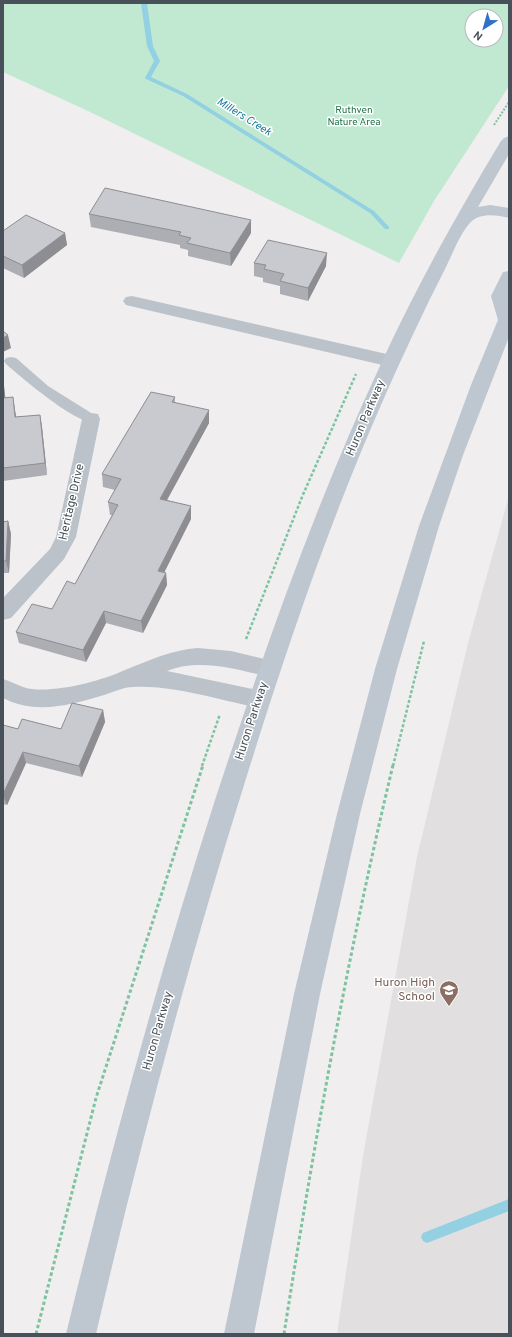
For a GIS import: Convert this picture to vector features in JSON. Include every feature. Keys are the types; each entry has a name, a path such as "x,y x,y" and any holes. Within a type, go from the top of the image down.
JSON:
{"main road":[{"name":"Huron Parkway","path":"81,1334 140,1096 191,914 269,668 341,476 391,361 461,221 509,141"},
{"path":"461,221 473,212 484,210 509,213"},
{"path":"239,1334 308,988 370,727 435,509 463,432 508,318 500,296 509,276"}],"street":[{"path":"132,301 391,361"},
{"name":"Heritage Drive","path":"3,612 57,554 66,537 91,419"},
{"path":"131,678 152,666 172,659 199,656 269,668"},
{"path":"3,688 10,693 33,700 62,696 131,678 157,678 259,699"}],"lane":[{"path":"11,361 43,388 91,419"}],"path":[{"path":"244,646 302,497 359,369"},
{"path":"284,1334 335,1025 372,846 425,638"},
{"path":"36,1334 96,1098 220,712"}],"shaded area":[{"name":"Huron High School","path":"509,496 509,1334 337,1334 363,1156 417,857 468,643"}],"green space":[{"name":"Ruthven Nature Area","path":"3,3 509,3 509,86 434,201 399,263 88,111 3,72"}],"building":[{"path":"105,188 251,220 230,253 187,243 191,238 179,235 181,232 89,214"},
{"path":"26,215 65,233 22,265 3,256 3,231"},
{"path":"268,240 327,253 308,288 280,281 284,274 264,269 266,265 254,263"},
{"path":"3,331 8,335 3,338"},
{"path":"3,388 4,398 13,397 15,417 40,415 45,463 3,468"},
{"path":"151,392 175,397 172,402 209,410 160,499 191,506 158,571 166,573 141,621 104,611 83,650 16,632 32,604 52,609 67,581 75,584 118,505 108,502 121,479 102,474"},
{"path":"8,521 6,561 3,561 3,522"},
{"path":"72,703 103,710 79,766 23,752 3,794 3,725 18,729 22,719 61,729"}],"waterway":[{"name":"Millers Creek","path":"144,3 150,46 157,61 148,78 185,95 372,212 387,228"},
{"name":"Millers Creek","path":"427,1237 509,1205"}],"place":[{"name":"Huron High School","path":"449,1007"}]}
